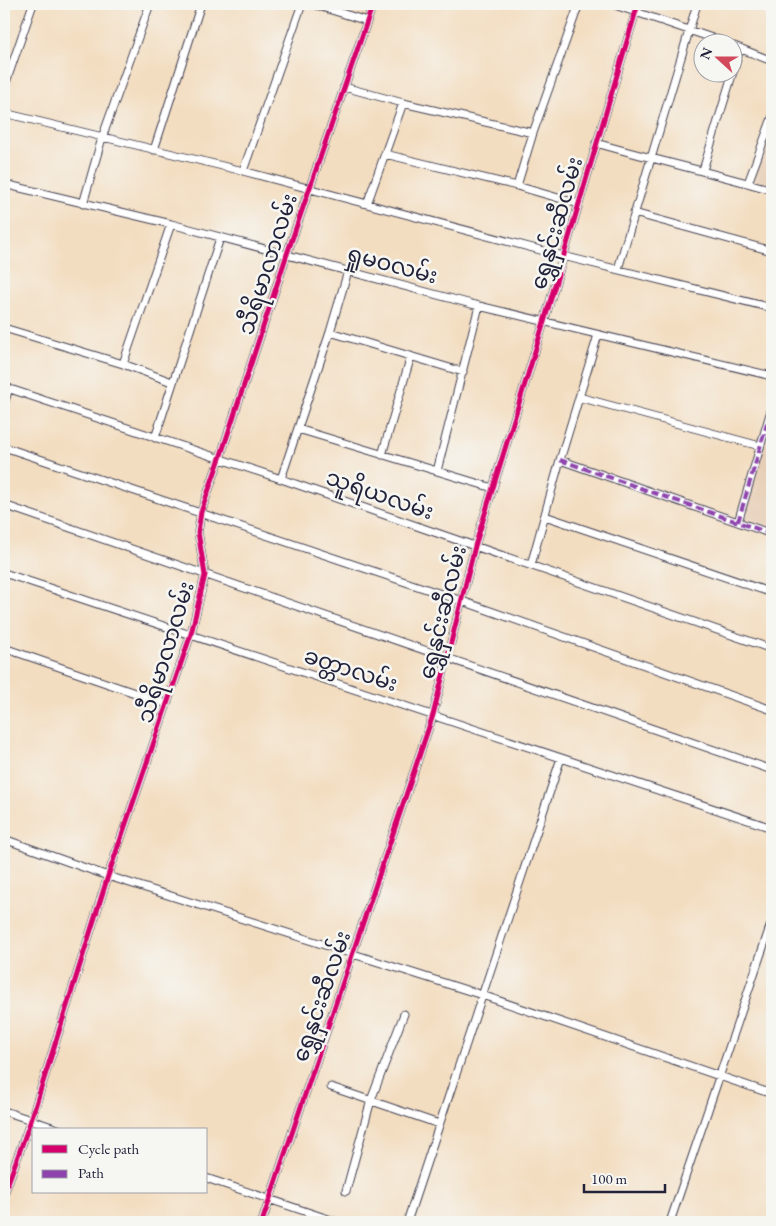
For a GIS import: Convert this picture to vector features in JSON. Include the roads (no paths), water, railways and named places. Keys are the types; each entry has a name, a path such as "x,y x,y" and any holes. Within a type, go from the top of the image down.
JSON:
{"street":[{"path":"4,88 33,4"},
{"path":"83,204 102,138 150,4"},
{"path":"154,150 201,4"},
{"path":"243,171 302,4"},
{"path":"312,4 367,21"},
{"name":"သီရိမာလာလမ်း","path":"4,1194 31,1120 108,876 191,634 206,575 198,532 201,512 373,4"},
{"path":"517,186 579,4"},
{"path":"612,4 694,32"},
{"name":"ရွှေနှင်းဆီလမ်း","path":"262,1222 433,715 475,546 544,322 638,4"},
{"path":"618,269 696,4"},
{"path":"744,50 772,60"},
{"path":"703,170 730,82"},
{"path":"344,87 403,103 534,133"},
{"path":"368,204 403,103"},
{"path":"4,113 310,188 563,256 772,308"},
{"path":"748,183 772,118"},
{"path":"596,143 703,170 772,190"},
{"path":"385,154 517,186 579,204"},
{"name":"ရှုမဝလမ်း","path":"4,184 171,224 479,306 772,376"},
{"path":"634,214 772,251"},
{"path":"123,364 171,224"},
{"path":"155,438 220,238"},
{"path":"281,479 330,332 348,271"},
{"path":"437,471 479,306"},
{"path":"4,328 123,364 172,382"},
{"path":"330,332 463,372"},
{"path":"531,565 560,460 598,335"},
{"path":"382,455 411,356"},
{"path":"4,404 6,387"},
{"name":"သူရိယလမ်း","path":"6,387 220,458 772,649"},
{"path":"579,397 760,446"},
{"path":"738,522 772,407"},
{"path":"298,430 493,488"},
{"path":"4,447 462,600 772,710"},
{"path":"560,460 772,534"},
{"path":"4,504 772,770"},
{"path":"545,516 772,593"},
{"name":"ခတ္တာလမ်း","path":"4,573 772,828"},
{"path":"4,648 167,704"},
{"path":"407,1222 561,758"},
{"path":"4,839 108,876 482,994 772,1094"},
{"path":"670,1222 772,921"},
{"path":"346,1191 371,1100 404,1014"},
{"path":"331,1087 439,1124"},
{"path":"4,1110 55,1128"},
{"path":"208,1179 337,1222"}]}
